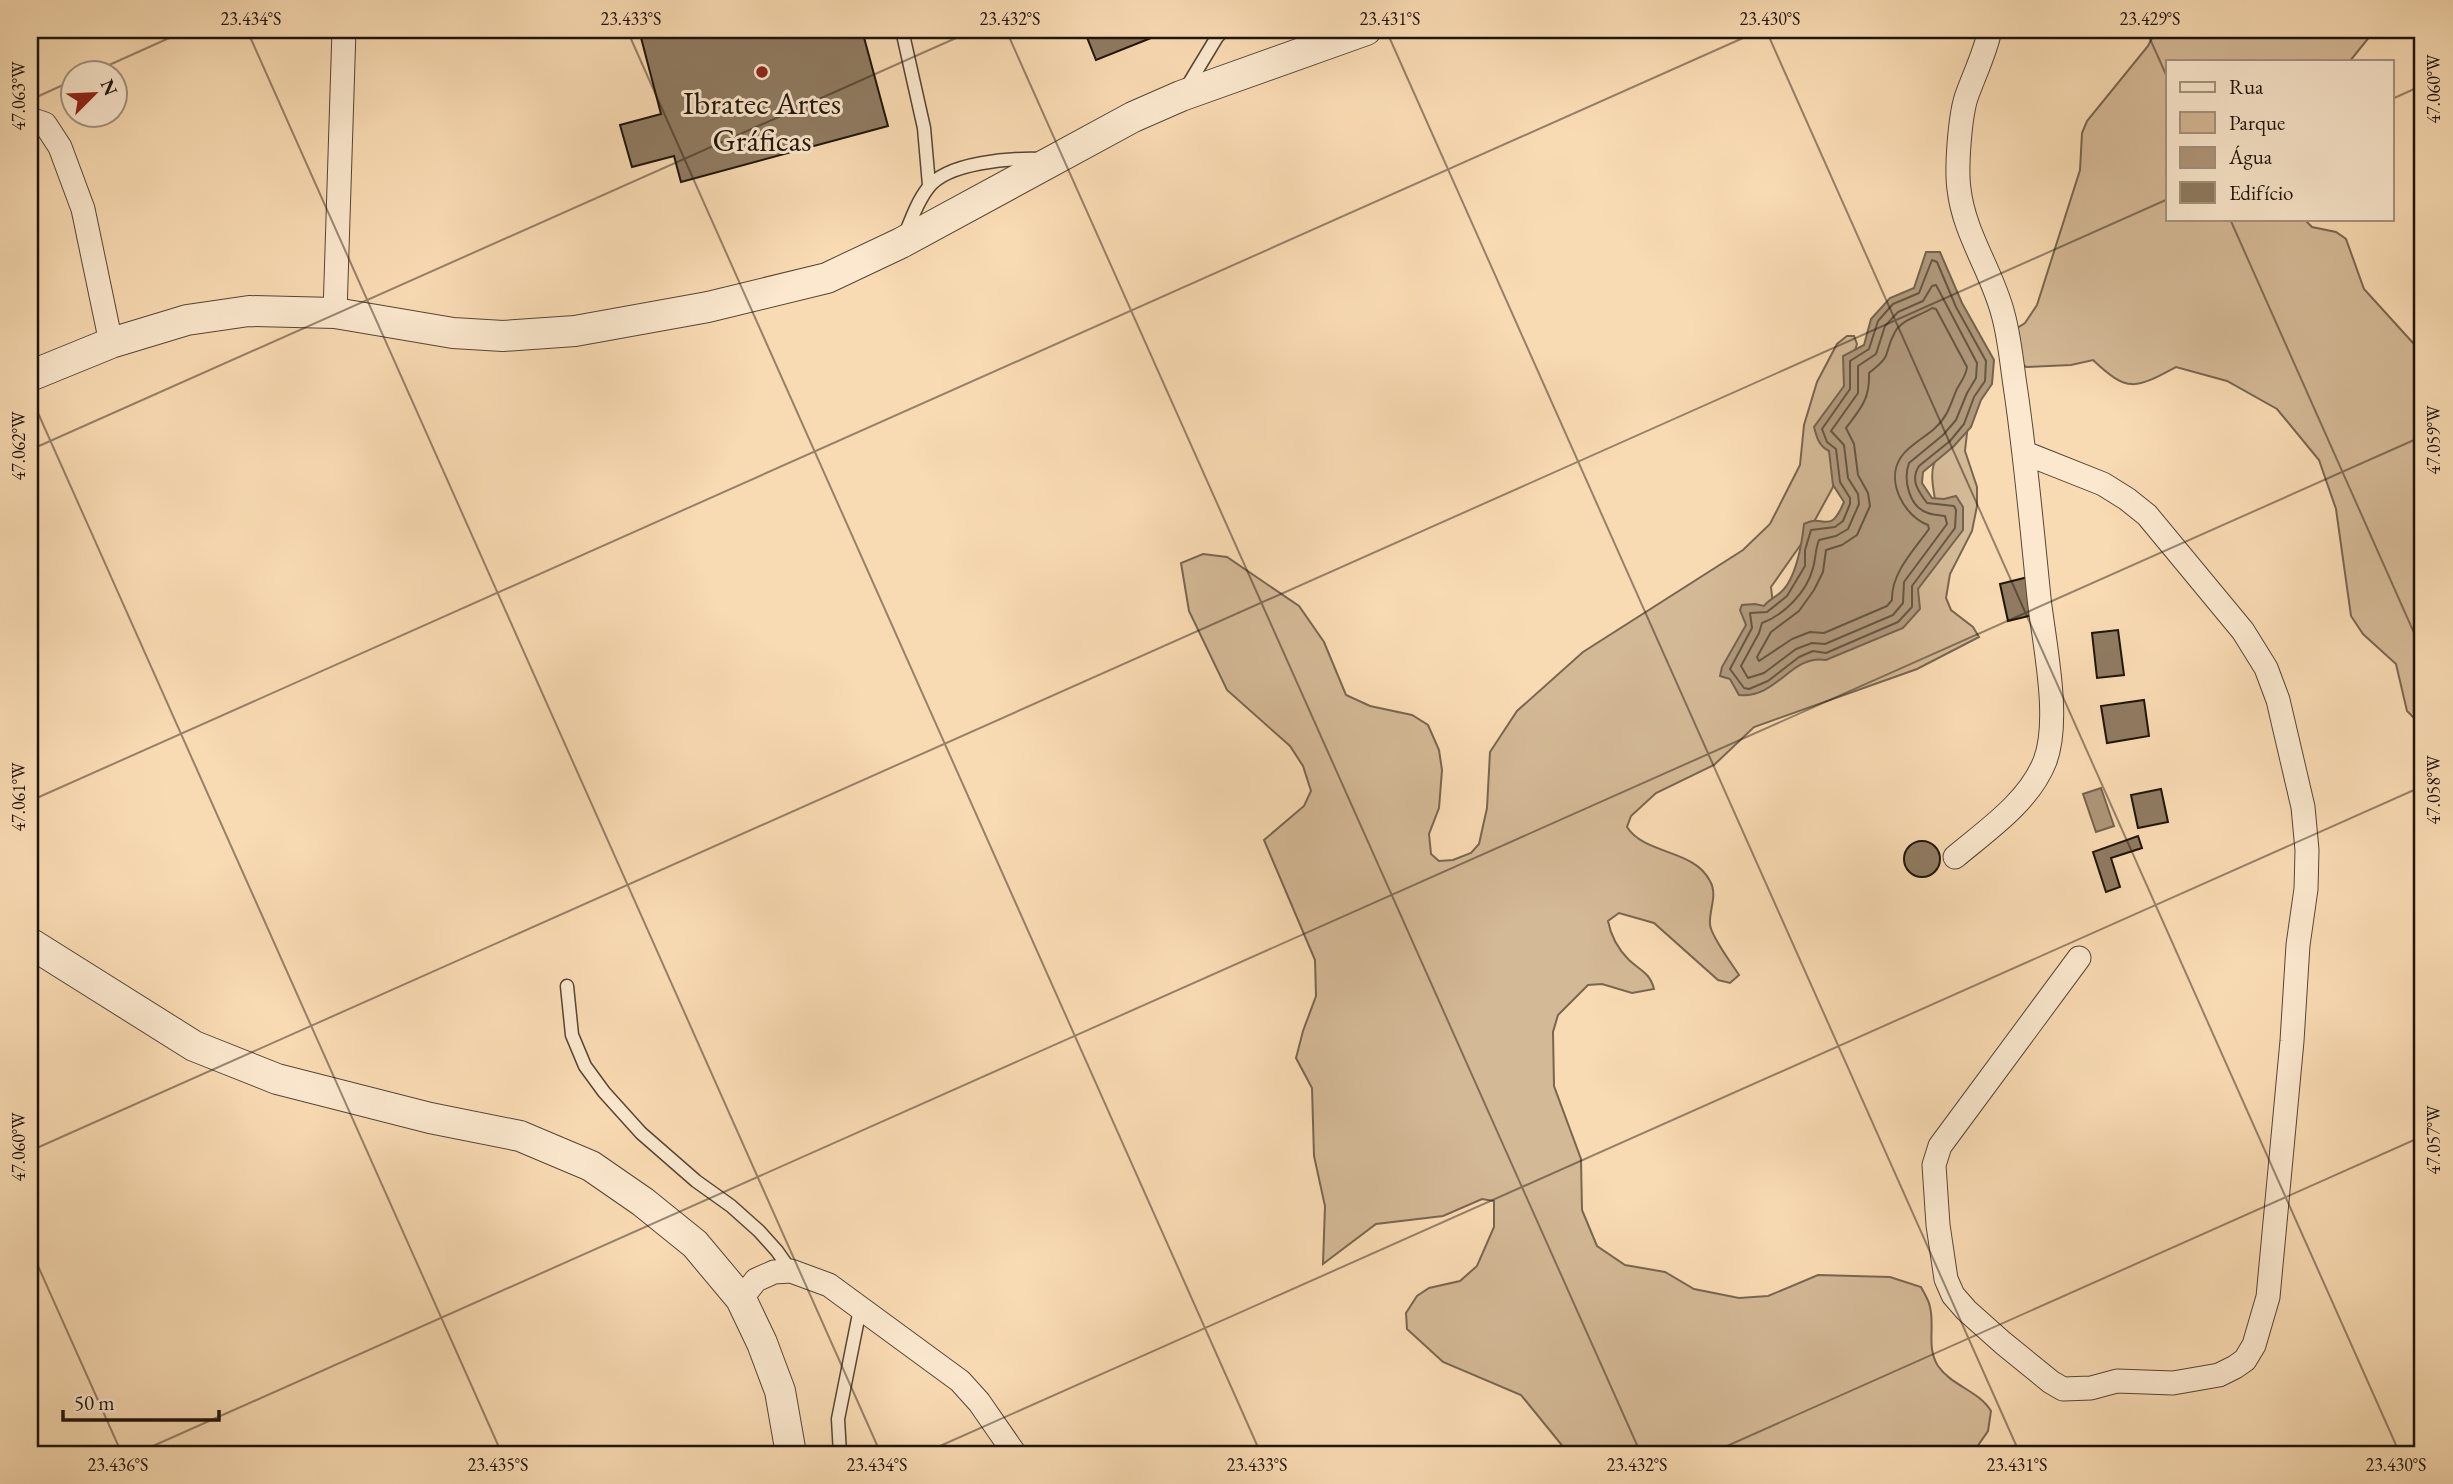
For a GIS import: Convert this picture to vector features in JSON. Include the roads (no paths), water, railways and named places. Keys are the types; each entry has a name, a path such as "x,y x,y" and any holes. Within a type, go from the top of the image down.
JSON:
{"street":[{"path":"335,313 344,30"},
{"path":"30,376 111,343 187,320 249,311 335,313 465,334 503,336 575,331 708,307 827,278 901,243 1133,117 1181,96 1366,30"},
{"path":"1955,857 2018,801 2036,781 2046,758 2050,732 2048,669 2025,453 2004,316 1974,244 1962,210 1958,187 1966,97 1981,63 1990,30"},
{"path":"30,119 45,124 60,147 83,209 111,343"},
{"path":"2025,453 2103,484 2147,515 2243,632 2266,668 2278,700 2303,807 2307,850 2306,890 2298,945 2292,1041 2268,1297 2254,1345 2245,1360 2219,1375 2173,1383 2118,1381 2091,1388 2063,1389 2022,1359 1966,1310 1953,1295 1946,1279 1938,1226 1934,1165 1940,1146 2079,958"},
{"path":"30,943 194,1046 277,1079 430,1118 520,1136 591,1166 643,1202 695,1244 741,1299 762,1343 780,1391 791,1454"},
{"path":"741,1299 756,1280 774,1272 791,1271 829,1285 960,1381 979,1402 1015,1454"}],"lane":[{"path":"902,30 924,128 929,185"},
{"path":"1181,96 1224,30"},
{"path":"901,243 916,206 929,185 964,167 998,160 1055,160"},
{"path":"567,986 572,1035 585,1066 604,1092 641,1133 759,1231 791,1271"},
{"path":"840,1454 838,1419 860,1309"}],"water":[{"path":"1926,252 1940,252 1962,303 1994,360 1992,384 1981,400 1971,427 1954,446 1923,472 1922,483 1932,498 1956,496 1963,507 1963,530 1918,589 1920,609 1903,628 1826,660 1803,664 1764,690 1739,695 1730,679 1720,676 1722,667 1746,625 1740,610 1742,605 1764,606 1781,592 1791,579 1804,524 1834,519 1844,502 1833,485 1829,451 1817,438 1814,427 1844,386 1843,356 1864,345 1871,319 1890,298 1914,288"},
{"path":"2101,788 2114,826 2096,832 2083,794"}],"place":[{"name":"Ibratec Artes Gráficas","path":"762,72"}]}
